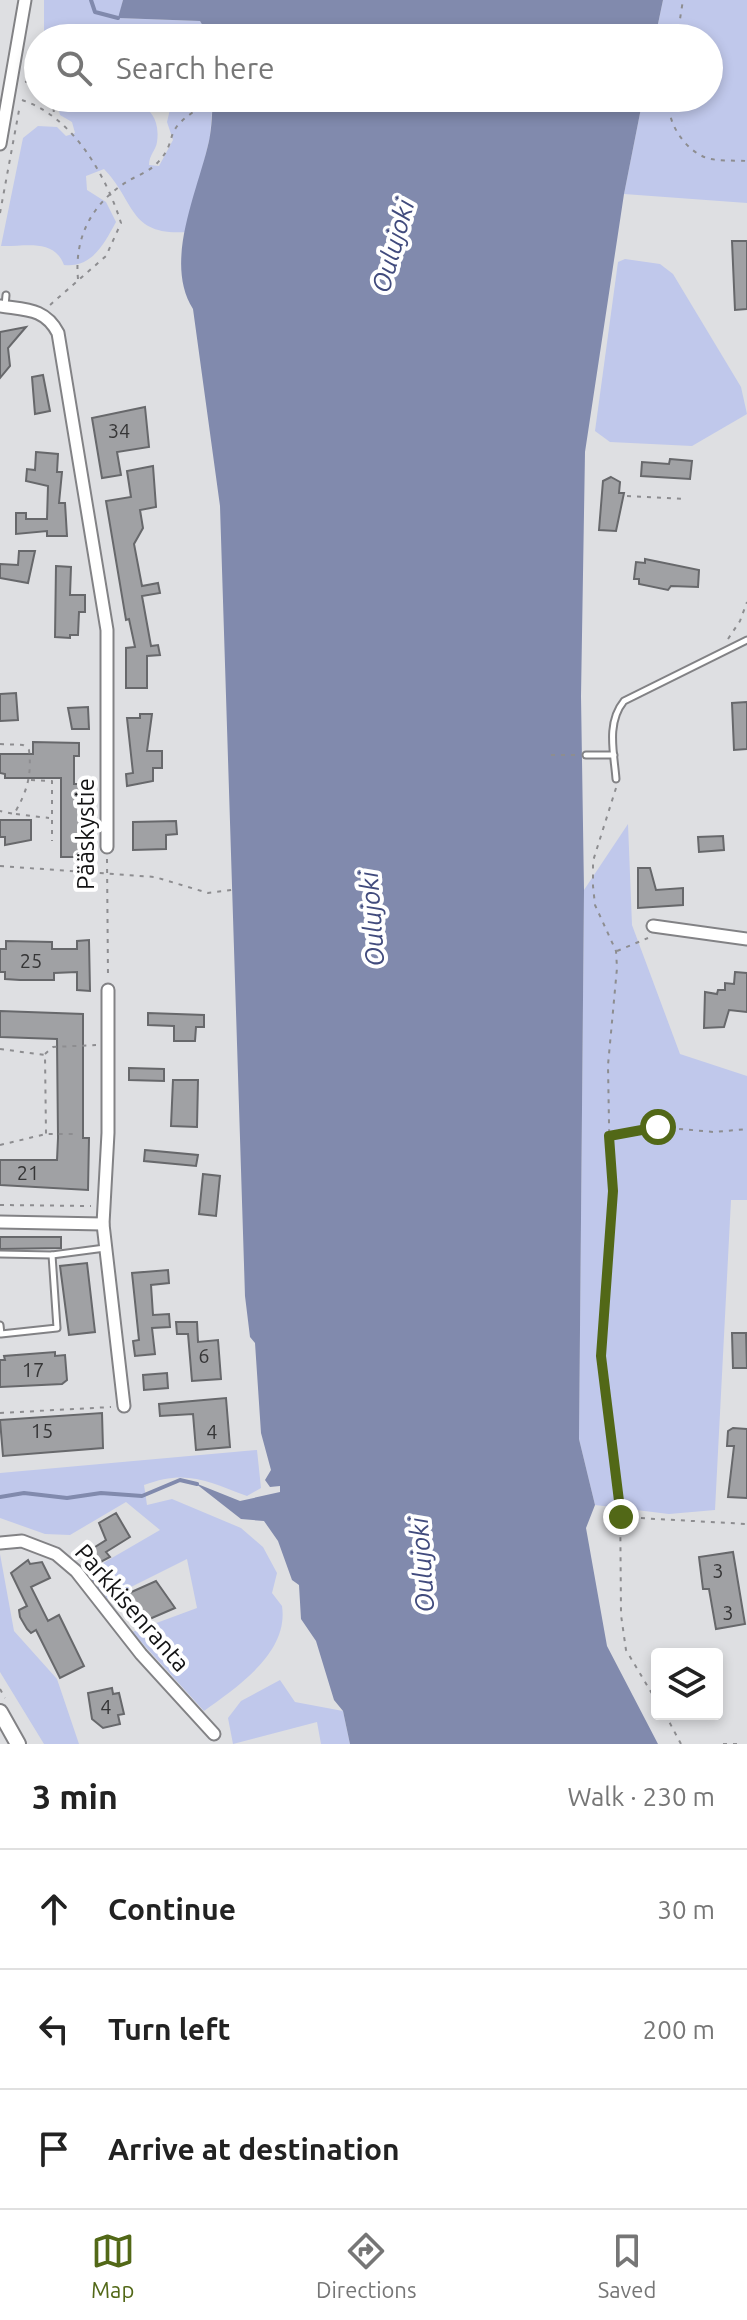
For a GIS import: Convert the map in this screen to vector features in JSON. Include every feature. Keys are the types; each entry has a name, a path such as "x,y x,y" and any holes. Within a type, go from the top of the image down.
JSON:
{"street":[{"path":"0,144 25,0"},
{"path":"3,303 41,312"},
{"name":"Pääskystie","path":"41,312 51,319 58,333 107,630 107,847"},
{"path":"653,926 747,939"},
{"path":"108,990 103,1224 124,1406"},
{"path":"0,1222 103,1224"},
{"name":"Parkkisenranta","path":"0,1543 22,1541 56,1554 76,1571 141,1654 214,1734"},
{"path":"0,1712 18,1744"}],"lane":[{"path":"616,779 612,726 615,712 624,701 747,640"},
{"path":"586,755 614,755"},
{"path":"0,1254 52,1255 106,1248"},
{"path":"0,1325 1,1334 57,1328 52,1255"}],"path":[{"path":"679,24 683,0"},
{"path":"41,312 106,256 121,223 111,193 79,143 54,118 43,112"},
{"path":"54,112 54,118"},
{"path":"79,281 78,245 91,215 111,193 160,160 177,122 193,112"},
{"path":"668,112 674,128 703,157 747,161"},
{"path":"627,496 686,499"},
{"path":"719,653 740,621 747,602"},
{"path":"0,744 23,745 29,750 30,780 14,814"},
{"path":"551,755 586,755"},
{"path":"616,779 616,794 593,861 595,905 616,951 608,1065 612,1203 602,1303 601,1356 621,1517 621,1615 626,1650 651,1692"},
{"path":"30,780 52,781 52,841"},
{"path":"0,811 51,818"},
{"name":"Pääskystie","path":"107,847 108,990"},
{"path":"0,866 155,877 208,893 232,890"},
{"path":"616,951 649,938 653,926"},
{"path":"46,1134 45,1055 53,1047 109,1044"},
{"path":"0,1049 45,1055"},
{"path":"609,1136 658,1127 714,1132 747,1129"},
{"path":"0,1145 46,1134 73,1134"},
{"path":"0,1205 105,1206"},
{"path":"0,1413 124,1406"},
{"path":"621,1517 747,1524"},
{"path":"668,1720 681,1744"},
{"path":"723,1744 741,1744"}],"shaded area":[{"path":"44,0 123,0 119,18 200,21 202,24 44,24"},
{"path":"663,0 747,0 747,203 624,194 640,112 723,112 723,24 658,24"},
{"path":"59,112 150,112 156,124 157,142 149,165 159,166 173,140 167,122 169,112 212,112 210,137 187,232 168,232 143,223 104,169 86,176 87,190 106,202 116,222 90,259 64,265 59,256 46,247 1,246 23,138 38,126 57,127 66,136 75,133 72,122"},
{"path":"625,259 660,264 673,274 741,387 747,414 692,446 610,442 595,431 618,262"},
{"path":"628,824 632,925 680,1054 747,1076 747,1200 731,1200 715,1510 669,1514 595,1505 579,1439 584,890"},
{"path":"257,1450 261,1488 247,1496 184,1477 144,1485 147,1505 172,1499 241,1528 263,1547 277,1573 272,1593 282,1606 282,1623 277,1639 269,1654 245,1680 204,1711 132,1632 197,1608 187,1559 107,1599 86,1573 160,1530 126,1502 70,1535 45,1534 0,1518 0,1473"},
{"path":"0,1554 14,1631 57,1679 79,1744 44,1744 0,1672"},
{"path":"280,1680 295,1702 343,1711 350,1744 321,1744 317,1722 233,1744 228,1718 241,1701"}],"water":[{"path":"123,0 663,0 658,24 202,24 200,21 118,18"},
{"name":"Oulujoki","path":"212,112 640,112 624,194 585,452 581,696 584,890 579,1439 595,1505 586,1528 607,1646 658,1744 350,1744 343,1711 334,1700 316,1641 301,1619 299,1585 292,1580 278,1541 264,1521 241,1519 195,1483 240,1501 280,1492 280,1486 270,1487 265,1480 271,1470 261,1433 255,1343 250,1337 245,1296 220,506 193,309 181,270 186,226 210,136"}],"building":[{"path":"732,241 747,241 747,309 735,310"},
{"path":"26,327 8,348 10,366 0,378 0,332"},
{"path":"43,375 50,411 35,414 32,377"},
{"path":"145,407 149,447 117,452 121,475 102,478 92,418"},
{"path":"36,452 58,454 57,472 62,472 59,503 65,503 67,536 47,536 47,531 16,534 16,513 26,513 26,519 47,519 48,486 26,481 27,469 35,470"},
{"path":"670,459 692,461 690,479 641,476 642,462 669,464"},
{"path":"153,466 156,507 140,510 143,528 134,544 142,586 158,583 160,593 142,596 151,646 158,645 160,655 147,656 147,688 126,688 126,648 135,647 129,619 126,620 106,501 131,497 127,471"},
{"path":"611,477 620,482 619,493 624,493 616,531 599,530 603,481"},
{"path":"19,551 35,551 28,583 0,578 0,564 18,565"},
{"path":"645,559 699,570 698,587 671,586 668,590 639,584 639,579 634,579 636,562 645,563"},
{"path":"56,566 71,567 70,595 85,595 85,612 79,612 78,635 70,635 70,638 55,637"},
{"path":"16,693 18,720 0,721 0,694"},
{"path":"747,702 747,749 734,750 732,703"},
{"path":"88,707 89,729 72,729 68,708"},
{"path":"140,714 152,714 147,751 162,751 162,768 153,768 153,781 127,786 126,774 133,773 127,718 140,718"},
{"path":"33,742 79,743 79,756 74,756 74,784 92,784 92,844 81,844 81,857 61,857 61,778 5,778 5,774 0,773 0,754 33,754"},
{"path":"0,820 31,820 31,840 5,845 5,837 0,837"},
{"path":"176,821 177,834 166,835 166,849 133,850 133,822"},
{"path":"723,836 724,850 699,852 698,837"},
{"path":"638,868 650,868 656,890 683,888 683,905 638,908"},
{"path":"89,940 90,991 77,990 77,972 54,973 54,980 20,980 5,979 5,972 0,972 0,949 6,949 6,941 52,942 52,949 77,949 77,941"},
{"path":"735,972 747,973 747,1012 729,1010 724,1027 704,1028 705,992 717,994 718,990 725,990 725,983 734,984"},
{"path":"0,1011 83,1014 83,1138 89,1138 88,1190 0,1185 0,1160 57,1160 58,1138 57,1039 0,1037"},
{"path":"148,1013 204,1015 204,1027 196,1027 195,1041 174,1041 174,1026 148,1025"},
{"path":"129,1068 164,1069 164,1081 129,1080"},
{"path":"173,1080 198,1080 197,1127 171,1126"},
{"path":"145,1150 198,1155 196,1166 144,1161"},
{"path":"203,1174 220,1176 216,1216 199,1214"},
{"path":"0,1237 61,1237 61,1248 0,1249"},
{"path":"87,1263 95,1332 69,1335 60,1266"},
{"path":"168,1270 169,1283 151,1285 153,1315 169,1314 170,1327 152,1328 155,1354 135,1356 133,1341 139,1340 132,1273"},
{"path":"176,1322 197,1322 198,1342 218,1340 221,1379 192,1381 188,1334 177,1334"},
{"path":"732,1333 746,1333 747,1368 733,1368"},
{"path":"55,1352 55,1356 65,1355 67,1380 62,1384 0,1387 0,1360 5,1360 4,1356"},
{"path":"167,1373 168,1388 144,1390 143,1375"},
{"path":"226,1398 230,1447 196,1450 193,1414 160,1416 159,1404"},
{"path":"102,1413 103,1448 3,1456 0,1420"},
{"path":"733,1428 747,1429 747,1498 728,1497 734,1446 727,1446 728,1431"},
{"path":"116,1513 130,1537 106,1552 110,1557 95,1565 87,1552 106,1540 99,1523"},
{"path":"733,1552 745,1624 716,1629 709,1589 703,1589 699,1557"},
{"path":"28,1560 30,1564 42,1562 50,1578 31,1587 48,1621 59,1615 84,1666 60,1678 36,1630 31,1633 20,1617 19,1610 27,1606 11,1573"},
{"path":"156,1581 175,1608 138,1624 118,1598"},
{"path":"112,1688 113,1694 119,1693 124,1714 118,1715 120,1724 103,1728 92,1719 88,1693"}],"waterway":[{"path":"91,0 95,12 118,18"},
{"path":"0,1497 24,1493 67,1498 101,1493 142,1496 180,1480 197,1484"}],"route":[{"path":"621,1517 620,1488 603,1389 601,1356 602,1303 611,1241 613,1191 609,1136 658,1127"}]}
